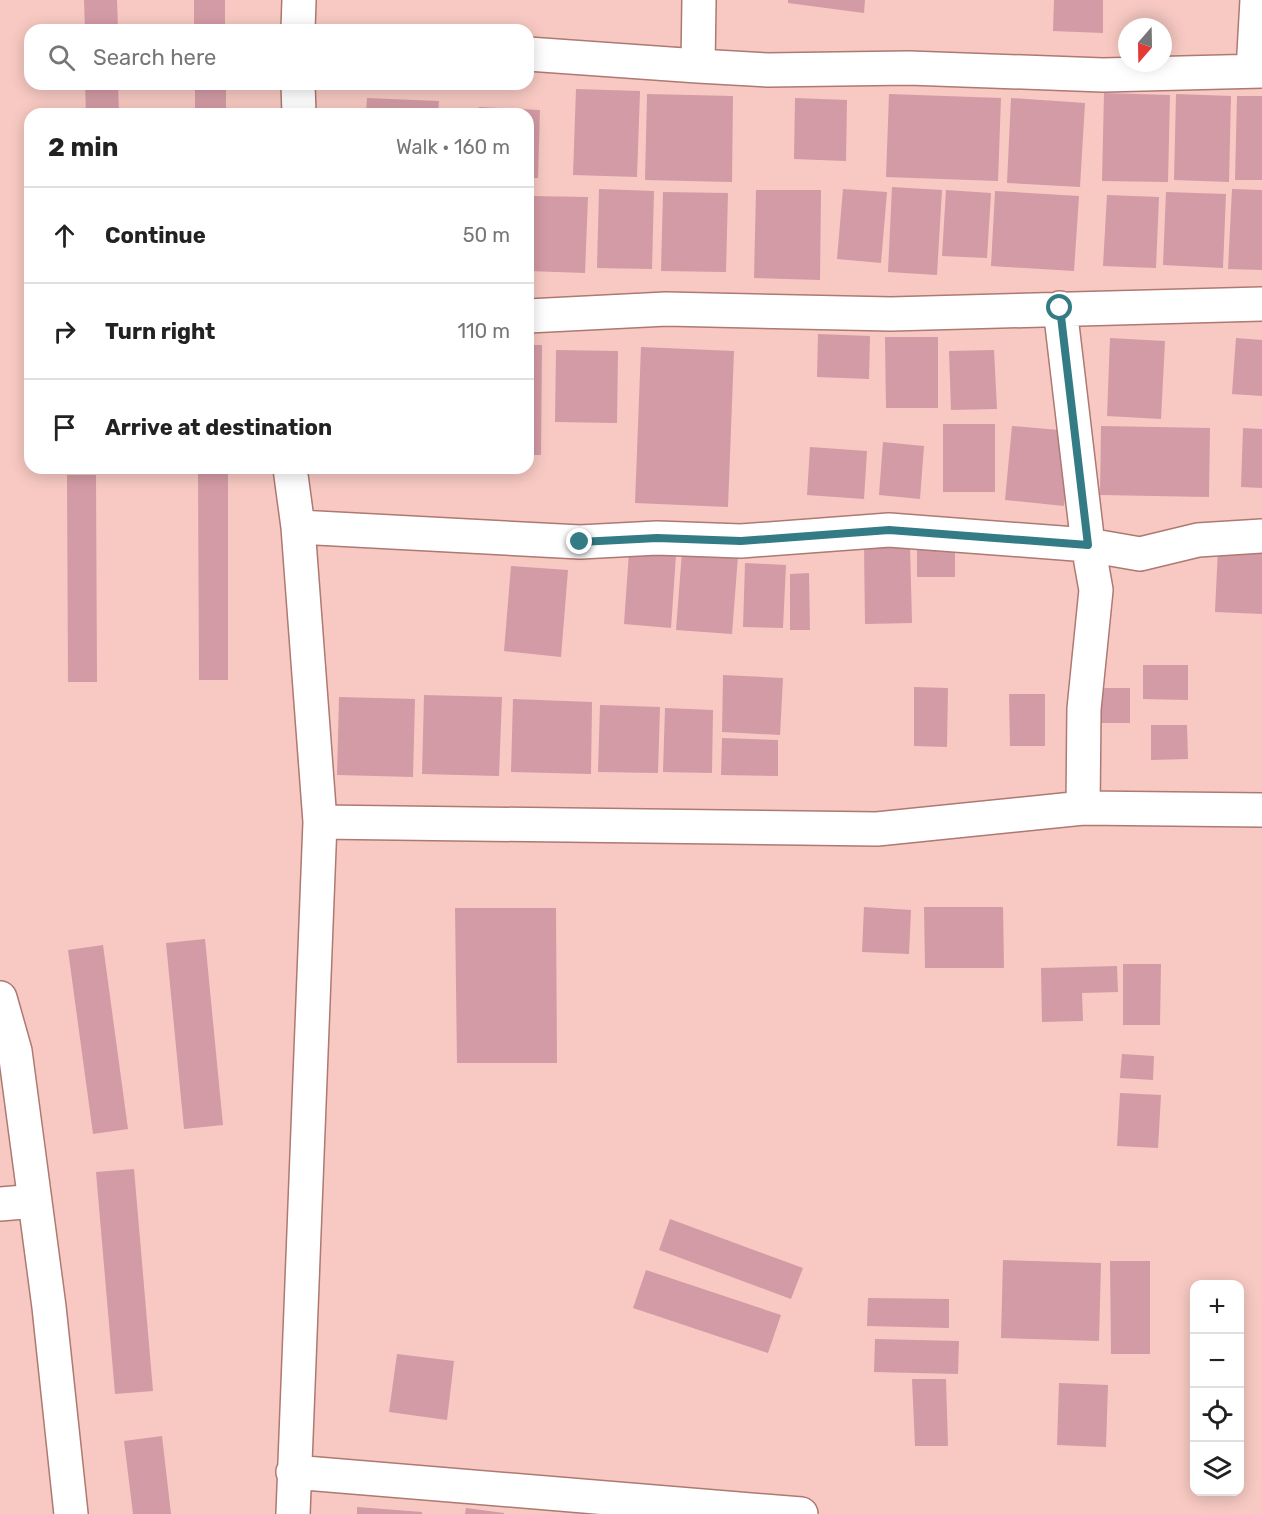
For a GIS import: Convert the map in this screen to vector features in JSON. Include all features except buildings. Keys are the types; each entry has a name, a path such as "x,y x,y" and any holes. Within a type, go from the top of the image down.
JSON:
{"street":[{"path":"298,24 299,0"},
{"path":"698,66 699,0"},
{"path":"534,54 768,70 909,68 1102,75 1257,71 1257,0"},
{"path":"298,90 299,108"},
{"path":"534,316 666,309 891,314 1262,304"},
{"path":"1060,308 1088,545 1096,590 1084,709 1083,808"},
{"path":"291,474 298,527 320,822 293,1514"},
{"path":"298,527 580,542 657,538 741,541 889,530 1088,545 1140,554 1198,540 1262,536"},
{"path":"320,822 876,829 1083,808 1262,810"},
{"path":"0,998 15,1051 71,1514"},
{"path":"0,1204 34,1201"},
{"path":"293,1472 707,1511 801,1514"}],"route":[{"path":"580,542 657,538 741,541 889,530 1088,545 1060,308"}]}
